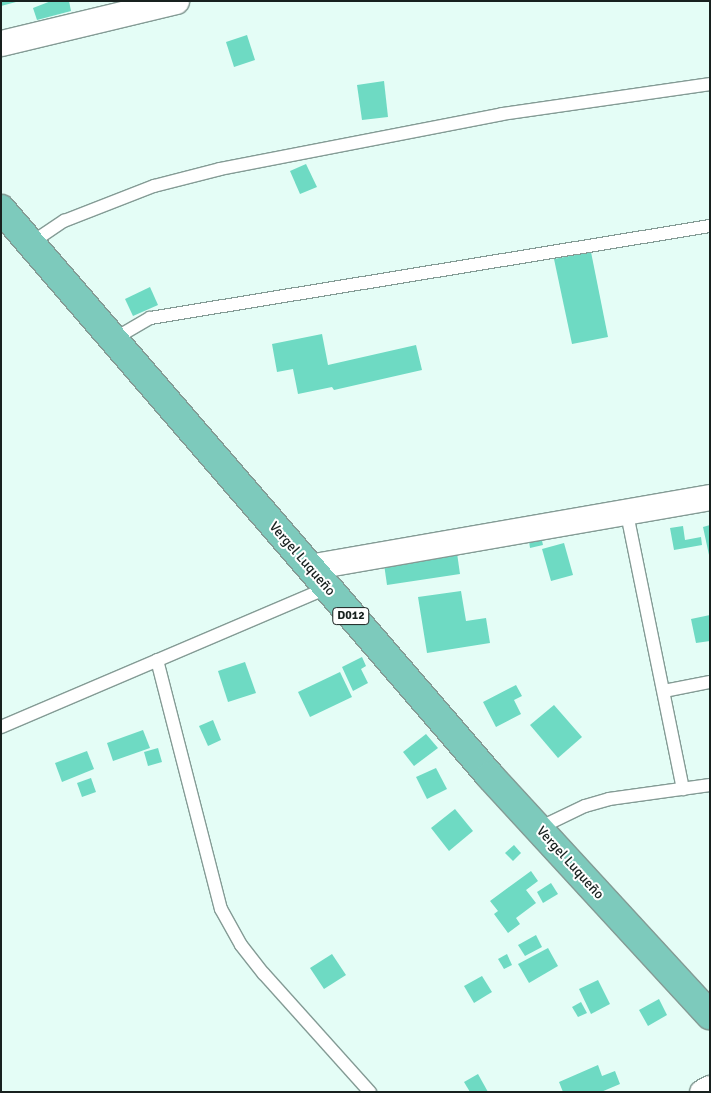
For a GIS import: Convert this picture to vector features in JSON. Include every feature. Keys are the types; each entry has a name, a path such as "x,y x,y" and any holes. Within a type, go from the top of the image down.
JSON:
{"main road":[{"name":"Vergel Luqueño","path":"1,208 327,588 539,828 710,1014"}],"street":[{"path":"1,44 176,1"},
{"path":"309,567 626,509 710,497"},
{"path":"702,1092 710,1088"}],"lane":[{"path":"31,243 64,221 154,186 220,170 502,114 710,84"},
{"path":"114,339 150,318 710,226"},
{"path":"626,509 683,789"},
{"path":"1,727 327,588"},
{"path":"157,660 221,908 241,945 264,974 370,1092"},
{"path":"664,691 710,682"},
{"path":"539,828 584,806 609,799 710,785"}],"building":[{"path":"1,1 16,1 16,2 1,6"},
{"path":"51,1 69,1 71,11 37,20 33,8"},
{"path":"247,35 255,60 234,67 226,42"},
{"path":"384,81 388,117 362,120 357,85"},
{"path":"306,164 317,187 300,194 290,171"},
{"path":"591,252 608,337 572,344 554,259"},
{"path":"150,287 158,305 133,316 125,299"},
{"path":"322,334 328,365 416,345 422,370 334,390 332,387 298,394 293,369 277,372 272,344"},
{"path":"710,525 710,554 709,555 703,527"},
{"path":"683,526 685,540 701,537 702,545 674,550 670,528"},
{"path":"540,532 543,545 530,548 528,534"},
{"path":"564,543 573,575 551,581 542,549"},
{"path":"456,546 460,574 387,585 383,557"},
{"path":"461,591 466,621 486,618 490,643 427,653 418,597"},
{"path":"710,615 710,641 696,643 691,619"},
{"path":"362,657 366,666 361,669 368,683 353,691 342,667"},
{"path":"245,662 256,693 228,702 218,671"},
{"path":"340,672 352,697 310,717 298,692"},
{"path":"516,685 522,696 514,700 521,714 496,727 483,702"},
{"path":"554,705 582,737 558,758 530,725"},
{"path":"213,720 221,740 208,746 199,726"},
{"path":"143,730 150,748 113,761 107,743"},
{"path":"426,734 438,748 414,766 403,752"},
{"path":"158,748 162,762 148,766 144,752"},
{"path":"87,751 94,769 62,782 55,763"},
{"path":"436,768 447,789 427,799 416,777"},
{"path":"91,778 96,792 82,797 77,783"},
{"path":"455,809 473,831 449,851 431,828"},
{"path":"514,845 521,853 513,861 505,853"},
{"path":"531,871 538,881 526,890 536,903 516,918 520,924 508,933 494,914 498,911 490,901"},
{"path":"551,883 558,894 543,903 537,892"},
{"path":"536,935 542,947 525,956 518,945"},
{"path":"548,948 558,966 529,983 518,964"},
{"path":"332,954 346,975 324,989 310,968"},
{"path":"507,954 512,965 504,969 498,959"},
{"path":"482,976 492,992 474,1003 464,986"},
{"path":"598,980 610,1004 591,1014 579,989"},
{"path":"659,999 667,1015 648,1026 639,1010"},
{"path":"581,1002 587,1013 578,1017 572,1007"},
{"path":"598,1065 602,1076 615,1071 620,1084 601,1092 563,1092 559,1082"},
{"path":"478,1074 488,1092 470,1092 464,1082"}]}
